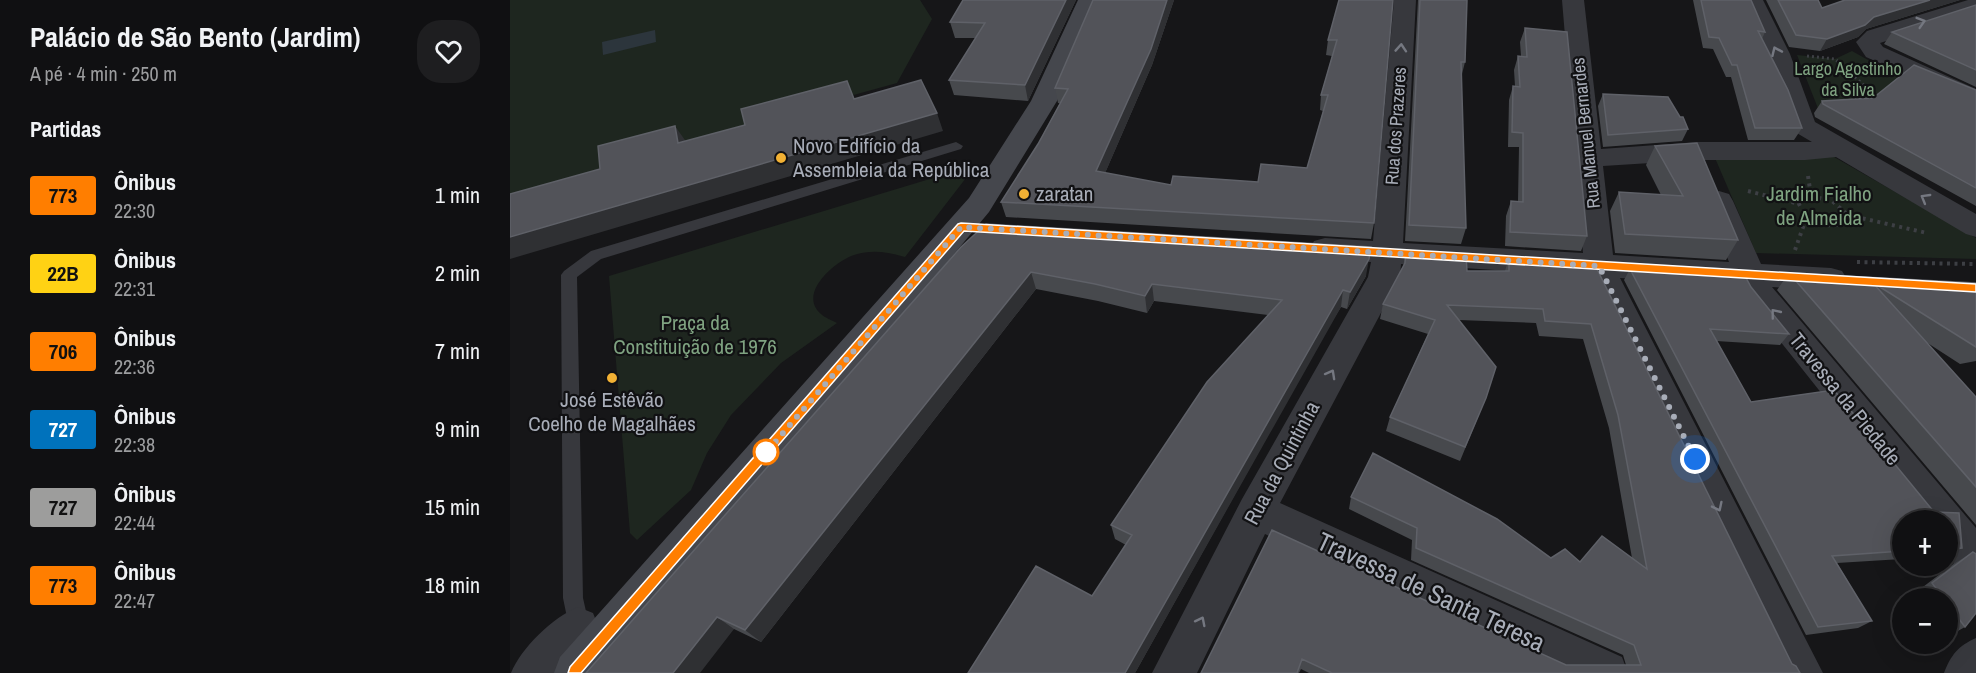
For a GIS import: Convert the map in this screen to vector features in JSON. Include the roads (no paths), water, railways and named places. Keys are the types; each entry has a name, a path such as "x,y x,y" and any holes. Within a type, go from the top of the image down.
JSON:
{"street":[{"path":"533,673 589,635 979,228 979,205 1044,101 1089,0"},
{"name":"Rua dos Prazeres","path":"1387,253 1405,0"},
{"name":"Rua Manuel Bernardes","path":"1573,0 1599,266"},
{"path":"1752,0 1778,54 1804,126 1976,227"},
{"path":"1976,5 1875,36 1869,42 1874,52 1976,98"},
{"path":"1590,158 1698,151 1805,151 1839,148"},
{"name":"Travessa da Piedade","path":"1698,151 1756,289 1936,510"},
{"path":"1303,248 1856,281"},
{"name":"Rua da Quintinha","path":"1174,673 1256,511 1384,277 1387,253"},
{"path":"1599,266 1801,673"},
{"name":"Travessa de Santa Teresa","path":"1256,511 1606,673"},
{"name":"Travessa da Piedade","path":"1958,537 1976,559"},
{"path":"576,673 589,635"},
{"path":"1966,673 1976,660"}],"lane":[{"path":"589,635 573,598 569,275 596,255 956,146"}],"place":[{"name":"Novo Edifício da Assembleia da República","path":"781,158"},
{"name":"zaratan","path":"1024,194"},
{"name":"José Estêvão Coelho de Magalhães","path":"612,378"}],"park label":[{"name":"Largo Agostinho da Silva","path":"1848,79"},
{"name":"Jardim Fialho de Almeida","path":"1819,206"},
{"name":"Praça da Constituição de 1976","path":"695,335"}]}
